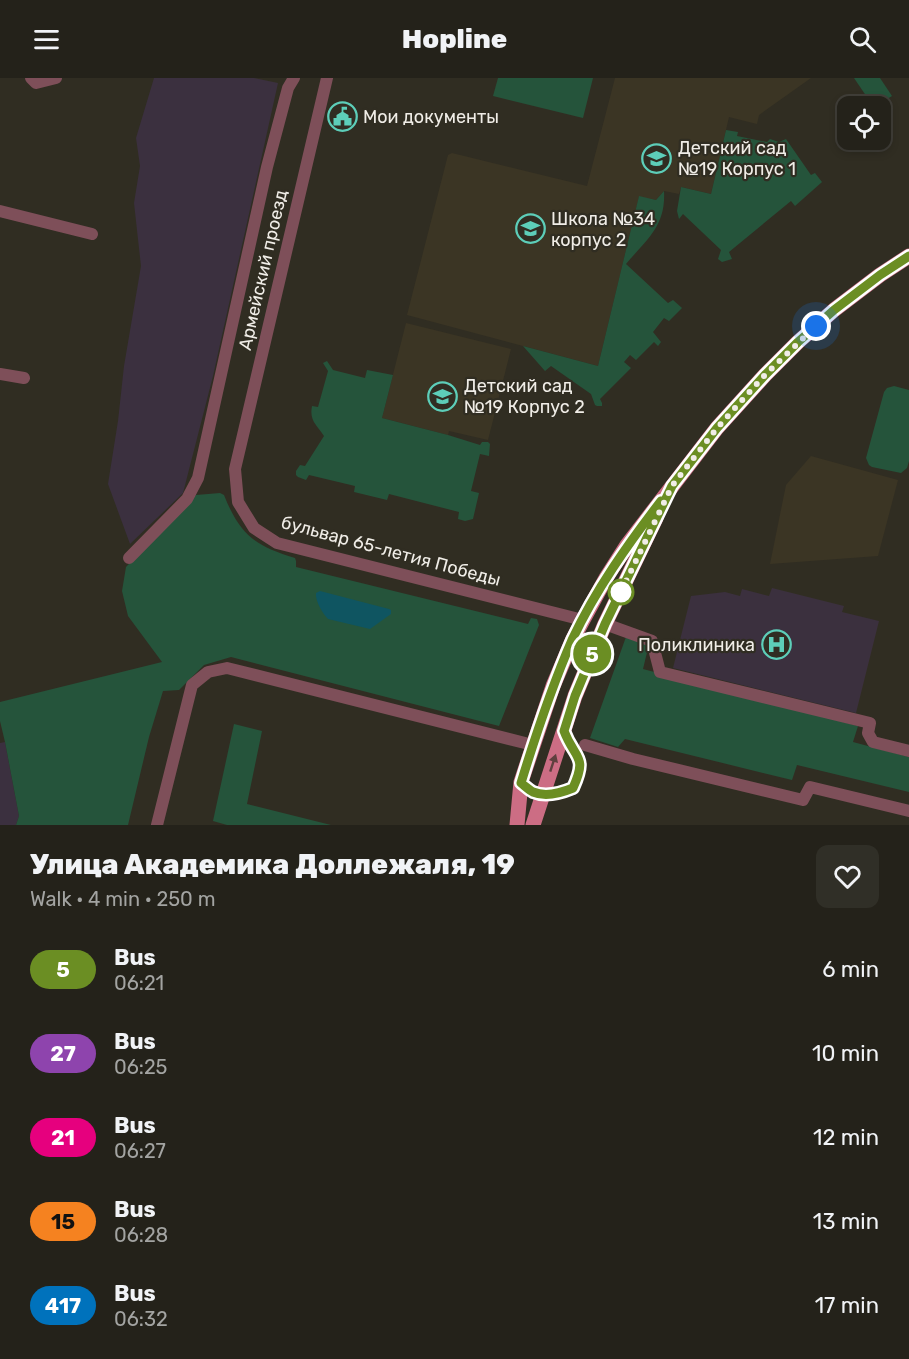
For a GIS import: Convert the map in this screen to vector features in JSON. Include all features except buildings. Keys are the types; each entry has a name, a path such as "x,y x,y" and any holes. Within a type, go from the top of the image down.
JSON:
{"main road":[{"path":"517,825 521,783 553,686 573,639 627,545 717,428 765,375 834,310 909,256"},
{"path":"533,825 575,696 605,624 672,486"},
{"path":"606,578 617,577 624,585"},
{"path":"521,783 531,792 543,794"}],"street":[{"path":"31,78 36,83 56,78"},
{"name":"Армейский проезд","path":"235,470 327,78"},
{"path":"129,558 187,499 198,478 267,167 289,79"},
{"path":"0,211 92,234"},
{"path":"0,374 24,378"},
{"name":"бульвар 65-летия Победы","path":"235,470 238,502 254,528 277,543 583,620"},
{"path":"605,624 652,641 660,672 870,723 868,733 873,742 909,751"},
{"path":"157,825 192,685 208,672 227,668 533,745"},
{"path":"585,745 633,759 803,800 810,787 909,811"}],"shaded area":[{"path":"154,78 254,78 278,83 213,376 183,493 130,544 108,484 124,366 141,266 134,203 140,166 136,138"},
{"name":"Школа №34 корпус 2","path":"615,78 811,78 759,115 757,124 729,117 711,194 681,187 679,194 664,191 656,200 639,197 598,366 407,315 448,155 452,153 587,186"},
{"name":"Детский сад №19 Корпус 2","path":"406,323 511,349 488,440 449,431 448,435 382,418"},
{"path":"811,456 898,480 878,556 770,564 786,485"},
{"name":"Поликлиника","path":"772,588 844,606 842,612 879,621 856,713 673,668 691,596 725,592 740,596 742,589 769,596"},
{"path":"5,742 19,816 16,825 0,825 0,743"}],"green space":[{"path":"498,78 593,78 583,118 493,96"},
{"path":"854,78 880,78 892,96 891,97 866,96"},
{"path":"726,130 738,132 737,136 767,142 770,139 779,142 786,139 811,175 815,173 822,182 795,206 791,201 729,252 732,259 722,262 718,259 721,250 683,214 679,219 677,211 681,187 711,194"},
{"path":"664,191 662,214 654,231 626,264 668,303 673,300 682,308 669,321 664,318 653,332 661,342 658,346 654,342 636,360 630,355 624,362 631,368 600,399 602,406 597,406 591,394 551,366 545,371 523,346 598,366 639,196 656,200"},
{"path":"327,361 333,370 365,378 367,370 393,375 382,418 480,445 482,442 490,444 489,456 480,454 471,491 479,493 473,519 465,521 458,519 459,512 389,494 387,500 354,492 355,486 309,475 306,480 296,475 300,465 305,466 324,436 314,422 311,411 312,406 318,407 328,371 323,363"},
{"path":"894,386 909,390 909,461 907,468 901,473 872,467 866,458 884,392 887,388"},
{"path":"220,493 224,495 236,520 251,537 269,549 295,558 296,567 528,624 531,618 537,619 539,625 499,726 231,657 204,665 179,690 163,691 149,737 128,825 16,825 19,816 0,721 0,702 162,662 128,616 122,591 126,567 196,495"},
{"path":"627,634 650,640 643,669 858,726 853,742 909,757 909,792 797,765 792,780 625,739 618,747 590,738"},
{"path":"234,724 262,731 247,804 331,825 227,825 213,821"}],"water":[{"path":"320,591 389,609 391,614 370,629 328,619 317,600 316,593"}],"bus line":[{"name":"5","path":"661,501 627,545 573,639 553,686 521,783 531,792 543,794 563,792 573,788 577,780 581,767 578,756 564,731 569,714 605,624 672,486 717,428 798,342 834,310 909,256"}],"place":[{"name":"Мои документы","path":"342,117"},
{"name":"Детский сад №19 Корпус 1","path":"657,158"},
{"name":"Школа №34 корпус 2","path":"530,229"},
{"name":"Детский сад №19 Корпус 2","path":"443,396"},
{"name":"Поликлиника","path":"776,645"}],"route":[{"path":"621,592 619,596 672,486 717,428 765,375 816,326"}]}
